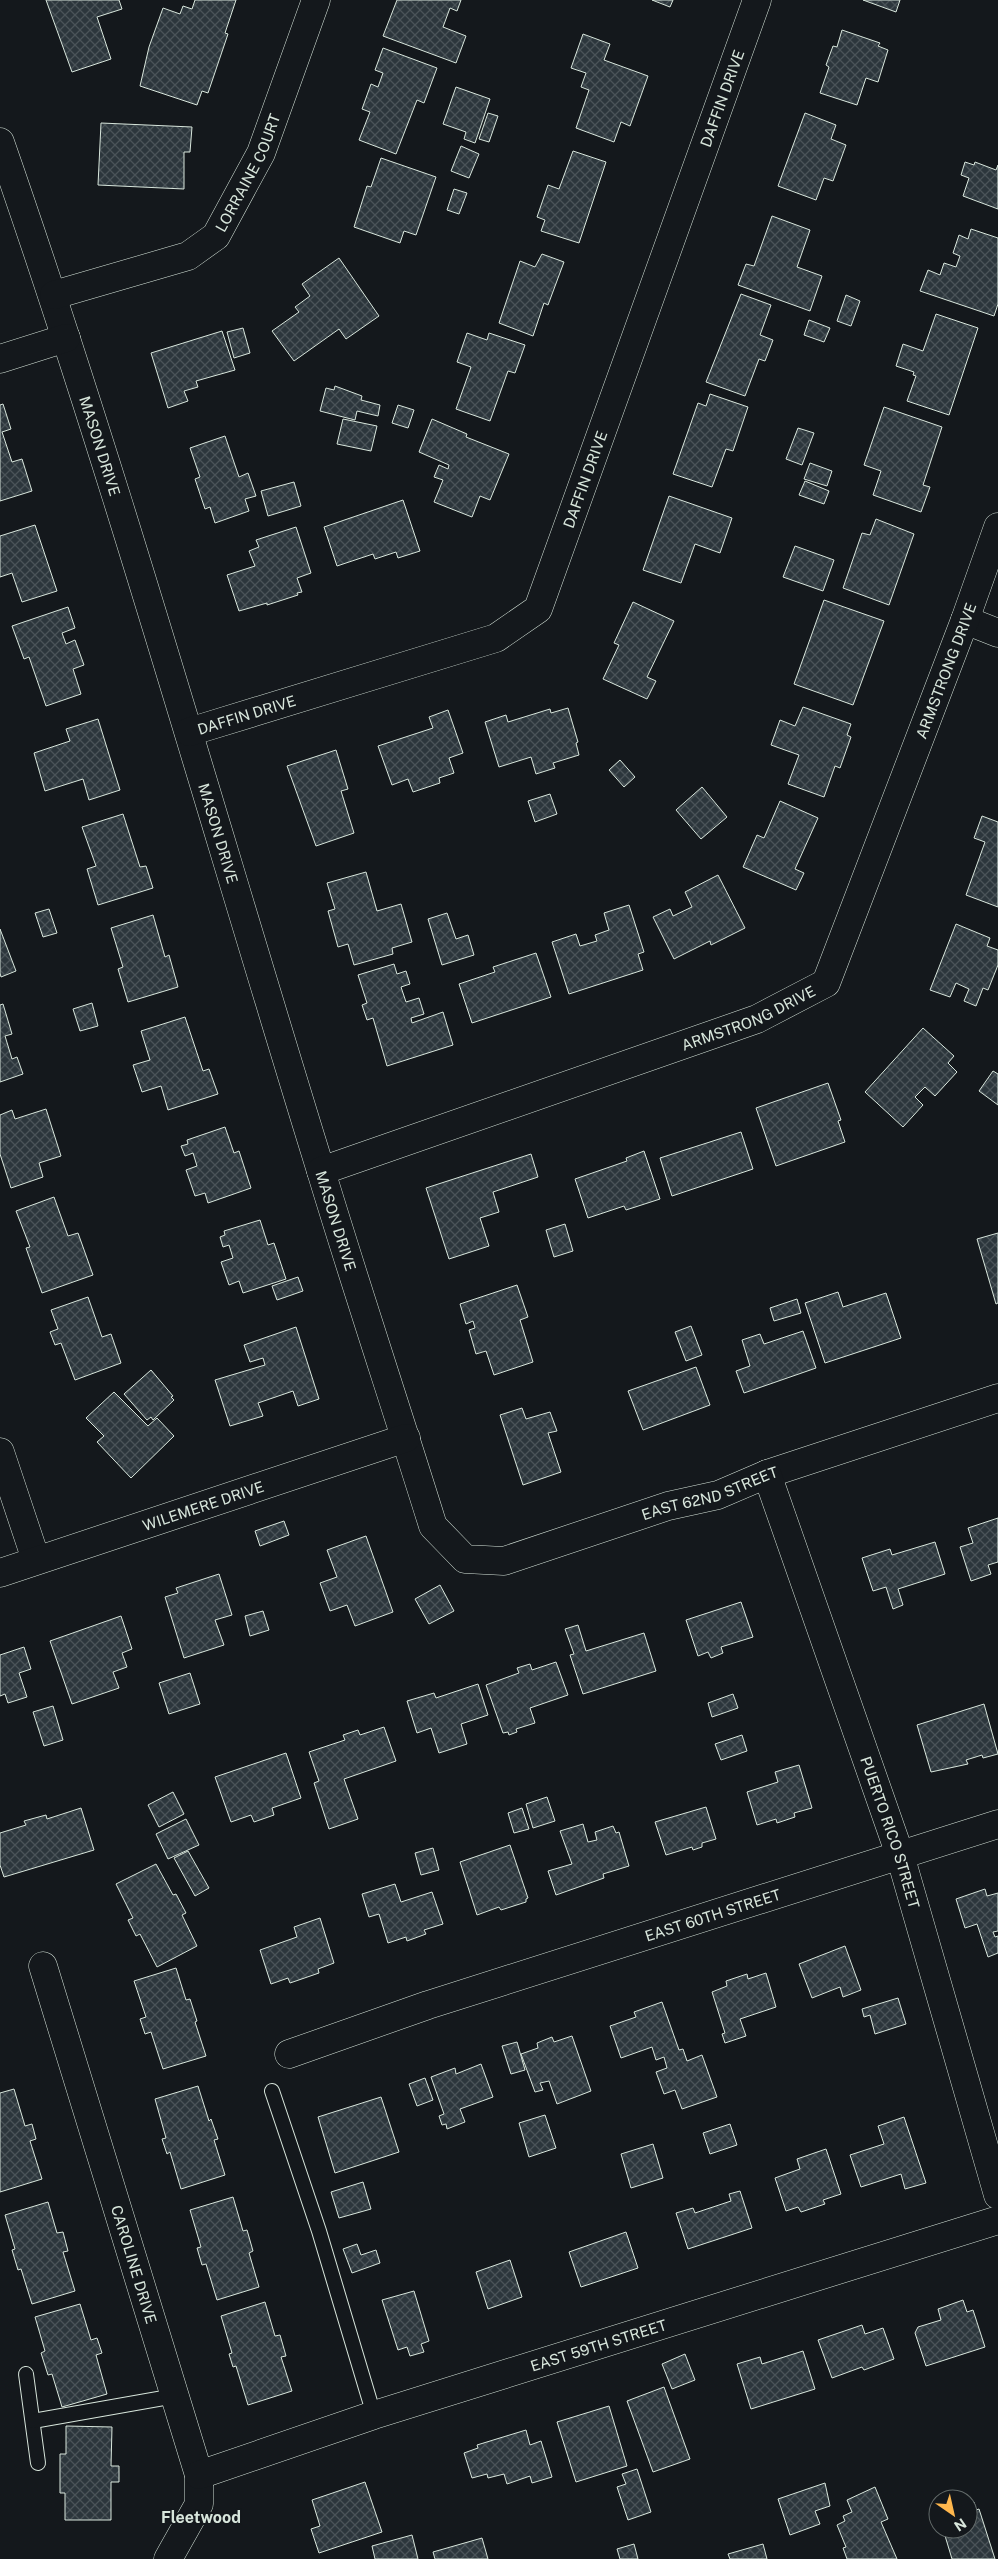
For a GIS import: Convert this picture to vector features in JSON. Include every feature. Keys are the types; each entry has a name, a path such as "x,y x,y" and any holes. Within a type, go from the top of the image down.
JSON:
{"street":[{"name":"LORRAINE COURT","path":"54,295 188,256 216,236 261,153 316,0"},
{"name":"DAFFIN DRIVE","path":"189,732 496,638 538,609 757,0"},
{"name":"MASON DRIVE","path":"0,142 54,295 189,732 321,1171 433,1526"},
{"path":"0,359 66,338"},
{"name":"ARMSTRONG DRIVE","path":"321,1171 757,1019 826,983 965,620 998,527"},
{"path":"965,620 998,633"},
{"name":"EAST 62ND STREET","path":"433,1526 465,1559 504,1561 668,1506 718,1495 767,1474 998,1398"},
{"name":"WILEMERE DRIVE","path":"0,1572 406,1438"},
{"path":"0,1452 36,1560"},
{"name":"PUERTO RICO STREET","path":"767,1474 900,1854 998,2195"},
{"name":"EAST 60TH STREET","path":"289,2054 428,2005 998,1824"},
{"name":"CAROLINE DRIVE","path":"43,1966 200,2475 199,2504 168,2559"},
{"name":"EAST 59TH STREET","path":"200,2475 374,2415 998,2220"}],"lane":[{"path":"272,2091 319,2231 374,2415"},
{"path":"26,2374 38,2463"},
{"path":"33,2421 175,2396"}],"building":[{"path":"46,0 119,0 122,9 97,17 111,59 72,72"},
{"path":"195,0 236,0 225,33 228,34 208,93 202,91 197,105 140,86 149,47 163,8 180,14 183,6 192,9"},
{"path":"397,0 461,0 457,11 450,8 443,27 466,36 456,63 383,36"},
{"path":"652,0 673,0 670,7"},
{"path":"863,0 900,0 896,12"},
{"path":"842,30 880,43 878,46 888,50 878,82 866,78 857,105 820,93 829,67 826,65 833,46 837,47"},
{"path":"583,34 610,44 604,60 648,76 630,126 621,122 614,142 576,128 589,90 581,87 586,73 571,68"},
{"path":"383,48 437,68 424,103 417,100 396,154 359,140 370,112 362,109 371,84 378,87 383,73 375,70"},
{"path":"456,87 490,99 475,143 464,139 466,132 443,124"},
{"path":"488,113 498,116 489,142 479,139"},
{"path":"805,113 836,125 831,139 846,145 833,181 824,178 816,200 778,186"},
{"path":"101,123 192,127 190,152 184,152 184,189 98,185"},
{"path":"461,146 479,154 469,178 451,171"},
{"path":"573,151 606,162 579,243 541,231 545,220 537,217 548,185 559,189"},
{"path":"381,158 436,177 416,235 404,231 400,243 354,227 367,186 371,187"},
{"path":"965,162 974,165 975,162 996,170 998,165 998,209 963,196 969,178 961,175"},
{"path":"454,189 467,193 459,214 447,210"},
{"path":"772,216 810,230 797,267 822,276 810,311 738,285 746,264 754,266"},
{"path":"971,229 998,238 998,304 994,316 920,291 928,270 940,275 944,263 956,267 960,256 953,253 959,235 968,239"},
{"path":"542,254 564,262 548,305 544,303 533,336 499,323 520,261 535,267"},
{"path":"339,258 379,316 346,339 339,329 294,361 272,331 299,312 295,307 310,296 302,284"},
{"path":"741,294 771,305 760,335 773,340 765,361 759,359 745,396 706,382"},
{"path":"846,295 860,301 851,326 837,321"},
{"path":"936,314 978,328 949,415 907,401 916,376 913,375 914,372 896,366 903,344 923,351"},
{"path":"809,320 830,328 824,342 804,335"},
{"path":"243,328 250,353 234,358 227,332"},
{"path":"222,331 235,370 196,381 198,387 184,391 188,401 168,408 151,353"},
{"path":"467,333 487,340 489,333 525,345 515,373 508,371 490,421 456,409 471,367 457,362"},
{"path":"335,386 362,396 361,400 380,405 378,416 357,411 355,420 320,411 326,388 334,390"},
{"path":"710,394 748,407 733,451 726,449 712,487 673,474 698,403 706,406"},
{"path":"3,404 11,429 2,432 12,462 22,459 32,491 0,501 0,405"},
{"path":"398,405 414,410 408,428 392,423"},
{"path":"884,407 942,427 923,485 930,487 921,512 873,495 881,471 864,465"},
{"path":"343,419 377,426 371,451 337,444"},
{"path":"432,419 467,434 466,437 509,454 490,500 480,496 472,517 434,502 443,480 434,477 439,465 448,469 449,465 419,452"},
{"path":"798,428 814,433 802,465 786,459"},
{"path":"225,436 239,477 248,473 256,496 245,499 249,511 215,523 210,507 205,509 195,479 200,477 190,448"},
{"path":"810,463 832,471 827,486 804,479"},
{"path":"805,481 829,491 824,504 799,495"},
{"path":"294,482 301,506 268,516 261,491"},
{"path":"669,496 732,518 720,553 695,544 681,583 643,570"},
{"path":"403,500 420,551 398,558 396,552 375,559 373,554 337,566 324,527"},
{"path":"876,519 914,534 889,605 843,588 862,533 870,535"},
{"path":"35,525 57,591 22,602 12,573 0,577 0,536"},
{"path":"296,527 311,573 297,578 302,592 267,605 267,603 239,611 227,575 255,566 249,551 259,547 256,540"},
{"path":"795,546 834,560 823,591 783,577"},
{"path":"824,600 884,621 853,705 794,684"},
{"path":"633,602 674,621 647,677 656,681 647,699 603,679 619,645 614,643"},
{"path":"68,607 75,628 62,633 66,644 75,640 84,665 73,669 81,694 46,706 29,657 24,659 12,626"},
{"path":"803,707 851,724 847,735 851,737 840,768 835,766 824,797 788,784 799,755 771,745 780,720 795,726"},
{"path":"568,708 578,742 576,743 579,755 553,763 555,768 536,774 531,757 499,767 485,722 506,715 508,722 550,709 551,713"},
{"path":"448,710 463,753 449,758 454,773 439,778 440,783 413,792 408,779 392,785 378,746 433,728 429,717"},
{"path":"98,719 120,790 89,800 83,779 45,791 34,753 70,741 66,729"},
{"path":"336,750 348,789 341,791 354,833 316,846 287,766"},
{"path":"620,760 635,777 624,787 609,770"},
{"path":"702,787 727,817 701,839 676,810"},
{"path":"550,794 557,814 535,822 528,801"},
{"path":"780,801 818,818 795,869 804,873 796,890 743,867 757,835 764,838"},
{"path":"123,814 140,867 146,866 153,888 98,905 87,869 96,866 82,827"},
{"path":"982,816 998,822 998,907 966,895 985,842 974,838"},
{"path":"366,872 377,911 401,904 412,942 392,948 393,954 354,965 348,944 338,947 328,911 335,909 327,883"},
{"path":"718,875 745,928 711,945 710,941 674,959 653,917 670,909 673,916 692,907 685,892"},
{"path":"629,905 644,952 638,954 643,970 569,994 552,942 576,934 580,946 597,941 595,935 609,930 604,913"},
{"path":"49,909 57,933 43,937 35,913"},
{"path":"447,913 456,939 468,935 474,955 442,965 428,919"},
{"path":"153,915 165,957 169,955 178,987 128,1002 118,969 123,967 111,928"},
{"path":"956,924 990,938 987,946 998,950 998,965 988,990 983,988 976,1006 964,1001 969,989 956,983 950,997 930,990"},
{"path":"0,929 16,971 1,977 0,973"},
{"path":"536,953 551,997 472,1023 459,984 495,972 493,967"},
{"path":"394,964 397,974 406,971 410,984 401,987 406,1002 419,998 424,1014 411,1018 412,1023 443,1012 453,1045 387,1066 373,1018 367,1020 362,1005 367,1003 358,975"},
{"path":"92,1003 98,1026 80,1031 73,1009"},
{"path":"3,1004 12,1034 5,1036 12,1059 17,1057 23,1074 0,1082 0,1005"},
{"path":"185,1017 203,1071 209,1069 218,1094 168,1110 161,1086 142,1092 133,1065 150,1060 141,1031"},
{"path":"923,1028 954,1056 948,1063 957,1072 935,1096 925,1087 915,1097 923,1105 903,1127 865,1092"},
{"path":"993,1071 998,1074 998,1105 979,1091"},
{"path":"828,1083 841,1120 838,1121 845,1142 776,1166 756,1108"},
{"path":"46,1109 61,1156 39,1163 43,1177 11,1188 0,1154 0,1115 12,1110 15,1119"},
{"path":"225,1127 234,1153 239,1151 251,1188 208,1203 205,1193 195,1196 186,1170 197,1166 193,1153 185,1156 181,1146 188,1144 187,1140"},
{"path":"741,1132 753,1169 672,1196 660,1158"},
{"path":"644,1151 660,1199 626,1210 624,1206 588,1218 575,1179 627,1161 626,1158"},
{"path":"531,1154 538,1177 493,1192 499,1212 480,1218 489,1246 449,1259 426,1188"},
{"path":"54,1197 68,1236 78,1233 93,1275 42,1293 26,1248 30,1247 16,1211"},
{"path":"260,1220 268,1245 274,1243 286,1279 243,1293 239,1281 229,1285 221,1262 233,1258 229,1245 223,1247 220,1237 225,1235 224,1231"},
{"path":"565,1224 573,1251 554,1257 546,1230"},
{"path":"998,1233 998,1303 996,1304 977,1239"},
{"path":"298,1277 303,1291 277,1300 272,1286"},
{"path":"517,1285 528,1317 520,1320 533,1362 494,1375 486,1351 476,1354 469,1330 475,1328 473,1321 466,1324 460,1304"},
{"path":"838,1292 843,1307 886,1293 901,1338 825,1363 805,1303"},
{"path":"88,1297 102,1337 111,1334 121,1363 75,1380 61,1343 55,1345 50,1332 58,1329 51,1310"},
{"path":"797,1299 801,1313 774,1321 770,1308"},
{"path":"691,1326 702,1355 686,1361 675,1332"},
{"path":"296,1327 319,1399 298,1406 293,1391 258,1403 263,1416 230,1426 215,1380 265,1365 263,1358 250,1362 244,1345"},
{"path":"803,1331 816,1368 744,1393 736,1371 750,1366 742,1340 760,1334 764,1344"},
{"path":"696,1367 710,1405 643,1430 628,1391"},
{"path":"151,1370 173,1396 171,1397 174,1400 153,1420 151,1417 147,1420 124,1394"},
{"path":"114,1392 148,1426 157,1418 174,1436 131,1478 97,1442 104,1436 86,1418"},
{"path":"522,1408 526,1419 550,1412 557,1431 548,1433 561,1472 523,1485 500,1415"},
{"path":"998,1518 998,1562 988,1565 991,1574 971,1581 960,1547 973,1543 968,1528"},
{"path":"284,1521 289,1535 260,1546 255,1531"},
{"path":"366,1536 393,1612 355,1626 347,1605 330,1611 320,1583 337,1577 327,1550"},
{"path":"935,1542 945,1574 898,1589 903,1605 893,1609 886,1587 873,1591 862,1558 890,1549 892,1555"},
{"path":"219,1574 232,1615 215,1620 224,1645 184,1658 165,1597 178,1593 176,1588"},
{"path":"440,1585 454,1611 429,1624 415,1599"},
{"path":"741,1602 753,1637 721,1647 723,1653 711,1658 708,1652 698,1656 686,1620"},
{"path":"263,1611 269,1630 250,1636 245,1616"},
{"path":"121,1616 132,1649 122,1653 127,1667 113,1672 119,1688 72,1704 50,1641"},
{"path":"578,1625 586,1651 644,1633 656,1671 583,1694 570,1655 574,1654 565,1629"},
{"path":"24,1647 31,1669 19,1673 27,1697 8,1703 5,1694 0,1696 0,1655"},
{"path":"556,1662 568,1695 530,1708 535,1723 516,1729 517,1732 509,1735 508,1732 503,1733 486,1685 519,1673 517,1668 530,1664 532,1670"},
{"path":"190,1673 200,1704 169,1714 159,1683"},
{"path":"478,1684 488,1715 461,1724 467,1744 439,1753 431,1728 417,1733 407,1701 434,1693 436,1698"},
{"path":"733,1694 738,1708 712,1717 708,1703"},
{"path":"984,1704 998,1754 983,1758 982,1755 966,1760 968,1764 931,1772 917,1725"},
{"path":"53,1706 63,1740 44,1746 33,1712"},
{"path":"384,1727 396,1761 344,1779 358,1819 329,1829 314,1783 319,1781 309,1752 345,1740 343,1735 358,1730 360,1735"},
{"path":"742,1735 747,1751 721,1760 715,1744"},
{"path":"286,1753 301,1798 272,1808 274,1815 254,1822 251,1815 231,1822 215,1777"},
{"path":"799,1765 812,1808 794,1813 795,1817 777,1823 776,1819 757,1825 747,1792 778,1782 775,1772"},
{"path":"173,1792 184,1814 159,1827 148,1805"},
{"path":"547,1797 555,1821 533,1828 526,1804"},
{"path":"706,1807 716,1839 702,1843 702,1847 693,1850 692,1847 666,1855 655,1822"},
{"path":"81,1808 94,1850 4,1877 0,1865 0,1833 26,1825 24,1821 46,1815 47,1819"},
{"path":"522,1808 529,1829 514,1833 508,1813"},
{"path":"186,1819 199,1845 168,1859 156,1834"},
{"path":"583,1824 588,1842 597,1840 595,1832 613,1826 616,1833 619,1832 629,1866 603,1874 604,1878 556,1895 548,1871 572,1864 560,1831"},
{"path":"510,1845 528,1898 526,1902 501,1910 499,1907 477,1915 460,1862"},
{"path":"433,1848 439,1870 421,1875 415,1853"},
{"path":"188,1851 209,1888 195,1896 174,1858"},
{"path":"156,1864 173,1895 176,1894 186,1913 182,1915 197,1946 157,1967 140,1934 136,1936 128,1920 133,1918 116,1884"},
{"path":"395,1884 401,1902 432,1892 443,1924 424,1930 426,1934 407,1941 406,1937 388,1943 379,1914 369,1917 362,1894"},
{"path":"985,1889 987,1896 998,1893 998,1931 993,1932 995,1937 998,1936 998,1953 988,1957 977,1924 965,1928 956,1899"},
{"path":"320,1918 334,1963 318,1969 319,1973 290,1983 288,1978 271,1984 260,1950 297,1937 294,1927"},
{"path":"845,1946 861,1990 843,1997 840,1987 812,1998 799,1964"},
{"path":"176,1968 186,2000 190,1999 206,2056 163,2069 151,2032 145,2034 140,2019 146,2017 134,1981"},
{"path":"766,1973 776,2007 740,2019 746,2036 725,2043 722,2034 725,2033 712,1992 727,1986 726,1981 747,1974 748,1979"},
{"path":"898,1998 906,2024 875,2034 870,2015 864,2017 862,2009"},
{"path":"662,2002 679,2050 683,2049 687,2061 702,2055 717,2097 682,2109 675,2090 664,2094 656,2072 667,2068 664,2057 656,2060 652,2047 621,2058 610,2026 636,2017 634,2012"},
{"path":"572,2036 591,2091 557,2104 549,2081 540,2083 543,2090 535,2092 521,2054 538,2048 537,2043 552,2037 554,2042"},
{"path":"517,2042 525,2070 511,2074 502,2046"},
{"path":"481,2064 493,2097 460,2109 465,2122 447,2129 446,2124 442,2125 439,2116 444,2114 431,2077 455,2068 456,2074"},
{"path":"425,2078 433,2100 417,2106 409,2084"},
{"path":"198,2086 209,2121 211,2119 218,2139 214,2140 225,2175 181,2189 170,2152 167,2154 162,2139 166,2138 155,2099"},
{"path":"14,2089 25,2126 32,2124 36,2139 30,2141 42,2179 0,2192 0,2093"},
{"path":"381,2097 399,2152 335,2173 318,2117"},
{"path":"545,2115 556,2148 529,2157 519,2123"},
{"path":"904,2117 926,2183 905,2189 901,2174 861,2187 850,2155 884,2144 878,2126"},
{"path":"730,2124 737,2145 710,2154 703,2133"},
{"path":"653,2144 663,2178 631,2188 621,2154"},
{"path":"826,2149 841,2194 823,2200 825,2204 801,2212 798,2207 786,2211 775,2178 800,2169 797,2159"},
{"path":"363,2182 371,2209 339,2218 331,2192"},
{"path":"740,2191 752,2228 688,2249 676,2213 693,2208 695,2213 731,2201 729,2194"},
{"path":"233,2197 243,2231 247,2230 253,2251 249,2253 259,2287 217,2300 206,2264 202,2265 197,2248 201,2247 190,2210"},
{"path":"48,2202 57,2233 63,2232 68,2251 63,2252 75,2291 32,2304 21,2269 18,2270 12,2250 15,2249 5,2215"},
{"path":"626,2232 638,2268 581,2287 569,2252"},
{"path":"357,2244 361,2255 376,2250 380,2263 352,2273 343,2249"},
{"path":"510,2260 522,2297 488,2309 476,2272"},
{"path":"414,2291 429,2341 421,2344 424,2352 410,2356 407,2347 398,2350 382,2300"},
{"path":"963,2300 967,2312 973,2310 985,2347 926,2366 915,2333 918,2327 941,2320 938,2309"},
{"path":"265,2302 275,2336 280,2335 286,2356 281,2357 292,2391 248,2405 236,2366 233,2367 229,2354 232,2353 221,2316"},
{"path":"80,2304 91,2340 97,2338 102,2353 96,2355 107,2394 62,2407 52,2374 48,2375 41,2353 45,2351 35,2317"},
{"path":"862,2325 865,2334 883,2328 894,2359 864,2370 862,2367 832,2378 818,2340"},
{"path":"803,2351 815,2389 751,2409 737,2364 760,2357 762,2364"},
{"path":"685,2354 695,2380 672,2389 662,2364"},
{"path":"664,2387 690,2459 653,2472 627,2401"},
{"path":"609,2406 627,2466 576,2482 557,2422"},
{"path":"66,2426 112,2427 111,2466 119,2466 119,2482 111,2482 111,2520 65,2520 65,2493 60,2493 60,2454 66,2454"},
{"path":"526,2430 530,2445 541,2441 552,2477 532,2483 530,2476 507,2484 504,2474 488,2478 487,2474 472,2478 464,2453 478,2448 477,2445"},
{"path":"637,2469 651,2512 628,2520 617,2487 626,2484 622,2474"},
{"path":"365,2482 382,2532 319,2553 311,2529 320,2526 312,2500"},
{"path":"825,2483 830,2506 815,2511 820,2524 790,2535 778,2499"},
{"path":"875,2487 888,2519 881,2522 897,2559 847,2559 843,2548 846,2547 837,2525 845,2521 843,2516 852,2512 847,2500"},
{"path":"979,2509 995,2559 952,2559 946,2539 978,2539"},
{"path":"412,2535 418,2559 375,2559 372,2546"},
{"path":"482,2538 488,2559 435,2559 433,2552"},
{"path":"634,2544 638,2559 620,2559 617,2549"},
{"path":"763,2544 767,2559 730,2559 728,2554"}],"district":[{"name":"Fleetwood","path":"201,2517"}]}
